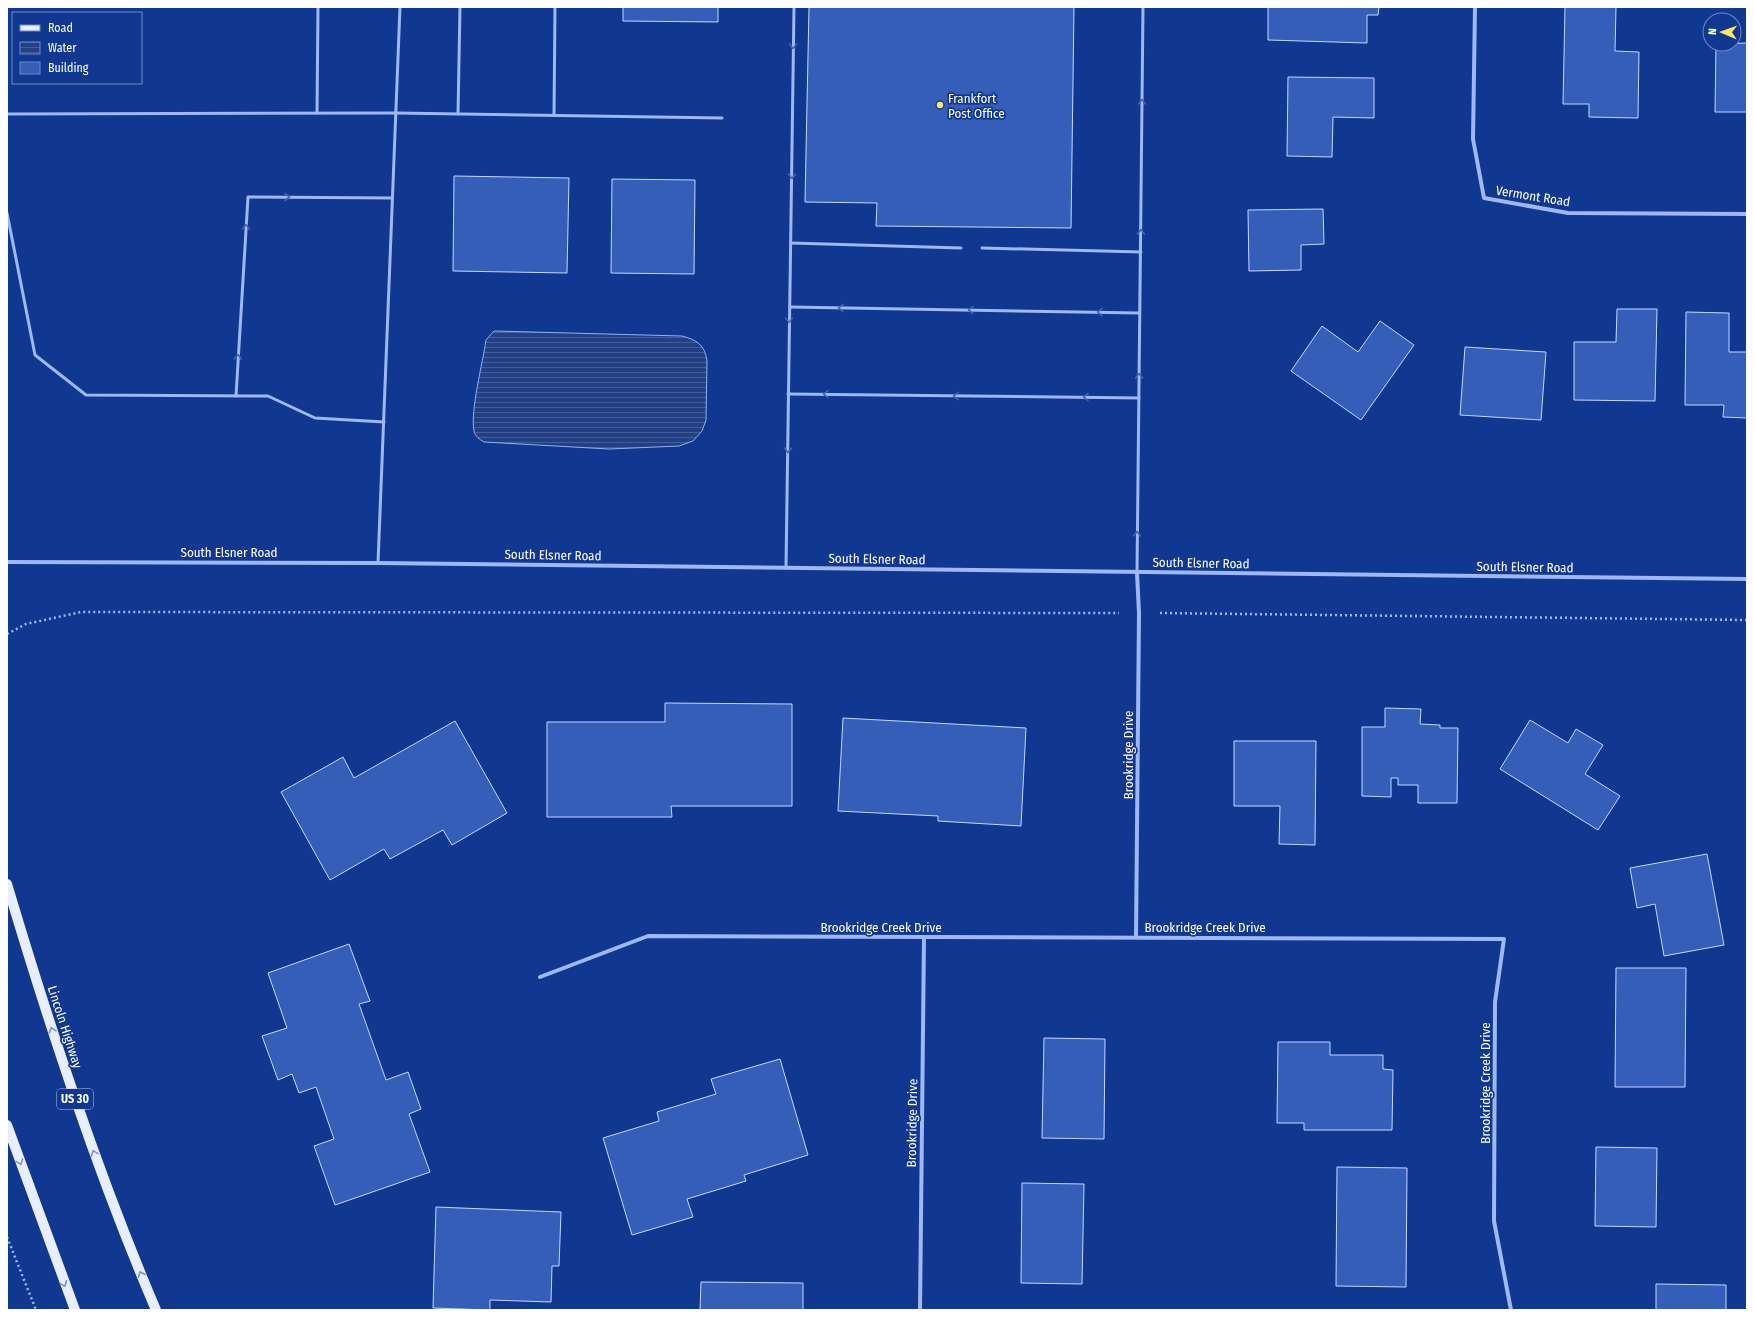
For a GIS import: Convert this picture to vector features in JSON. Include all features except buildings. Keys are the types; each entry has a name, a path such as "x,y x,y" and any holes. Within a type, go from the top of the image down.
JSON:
{"main road":[{"name":"Lincoln Highway","path":"7,884 31,965 88,1139 135,1261 156,1310"},
{"path":"7,1125 75,1310"}],"street":[{"name":"Vermont Road","path":"1474,7 1472,138 1484,198 1568,213 1747,214"},
{"name":"South Elsner Road","path":"7,562 378,563 1747,579"},
{"name":"Brookridge Drive","path":"1136,937 1139,613 1137,573"},
{"name":"Brookridge Creek Drive","path":"540,977 648,936 1504,939 1495,1002 1494,1221 1511,1310"},
{"name":"Brookridge Drive","path":"920,1310 924,937"}],"lane":[{"path":"317,113 318,7"},
{"path":"378,563 400,7"},
{"path":"458,114 460,7"},
{"path":"554,115 555,7"},
{"path":"786,568 794,7"},
{"path":"1137,573 1143,7"},
{"path":"7,114 396,113 722,118"},
{"path":"236,396 248,197 392,198"},
{"path":"7,213 35,355 86,395 268,396 315,418 384,422"},
{"path":"791,244 961,248"},
{"path":"982,248 1141,252"},
{"path":"790,307 1140,313"},
{"path":"788,394 1139,398"}],"path":[{"path":"7,634 26,624 81,612 1139,613 1747,620"},
{"path":"7,1237 36,1310"}],"water":[{"path":"494,331 682,336 692,339 702,347 707,361 706,420 702,431 693,441 679,446 609,449 484,442 475,433 473,422 477,386 486,340"}],"place":[{"name":"Frankfort Post Office","path":"940,105"}]}
